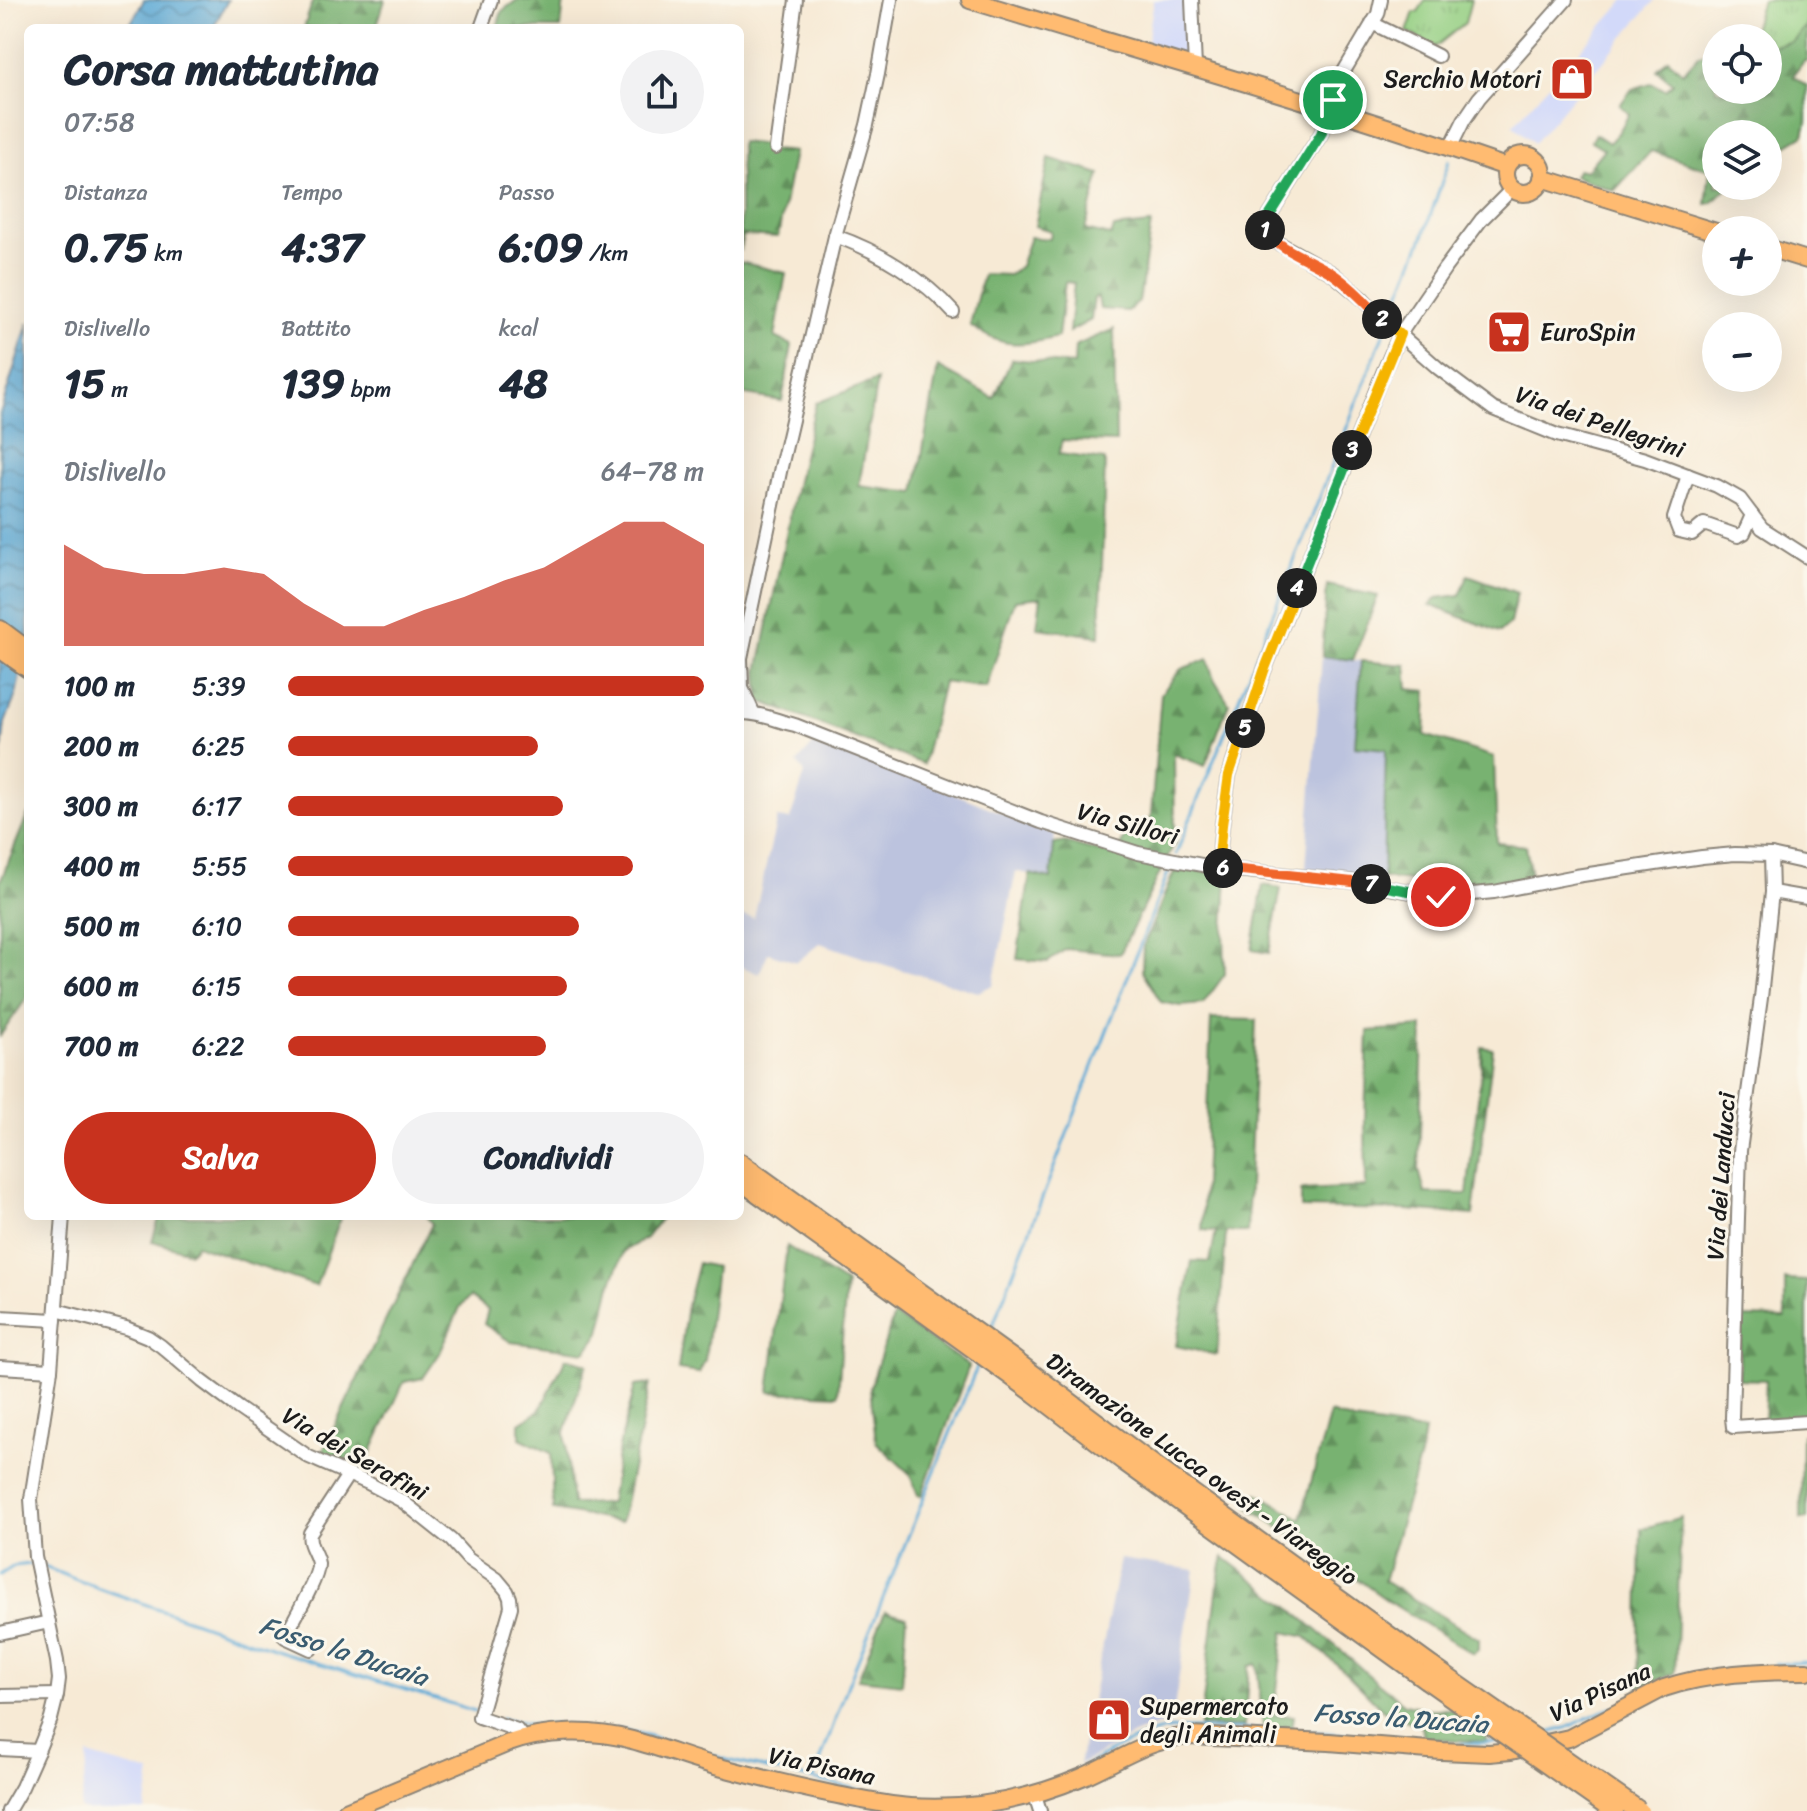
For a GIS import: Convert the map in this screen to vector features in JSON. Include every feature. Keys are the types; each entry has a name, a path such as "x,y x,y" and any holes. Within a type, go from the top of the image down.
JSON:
{"highway":[{"path":"0,630 24,648"},
{"path":"0,648 24,665"},
{"name":"Diramazione Lucca ovest - Viareggio","path":"744,1166 1011,1358 1614,1811"},
{"name":"Diramazione Lucca ovest - Viareggio","path":"744,1183 1124,1461 1429,1673 1639,1811"}],"main road":[{"path":"970,0 1506,167"},
{"path":"1526,155 1538,161 1542,178 1530,192 1518,192 1505,179 1506,167 1514,158 1526,155"},
{"path":"1542,178 1702,228"},
{"path":"1782,252 1807,260"},
{"name":"Via Pisana","path":"346,1811 523,1738 596,1733 631,1740 745,1774 872,1802 941,1808 1038,1803 1141,1748 1168,1738 1189,1736 1329,1742 1460,1752 1511,1751 1569,1738 1679,1683 1731,1675 1807,1671"}],"street":[{"path":"482,24 491,0"},
{"path":"776,148 796,0"},
{"path":"744,644 835,236 867,125 891,0"},
{"path":"1192,0 1195,68"},
{"path":"1330,110 1340,78 1378,14 1381,0"},
{"path":"1450,148 1479,98 1574,0"},
{"path":"1372,23 1438,56"},
{"name":"Via dei Pellegrini","path":"1330,110 1321,134 1265,223 1265,230 1273,240 1332,273 1438,368 1493,409 1557,435 1645,459 1717,486 1740,499 1762,528 1807,557"},
{"path":"1218,868 1229,775 1264,671 1400,334 1481,220 1512,189"},
{"path":"835,236 860,244 890,263 937,294 953,312"},
{"path":"1688,475 1674,518 1679,531 1692,534 1704,524 1738,536 1744,533 1752,515"},
{"name":"Via Sillori","path":"746,712 795,725 1041,822 1138,853 1218,868 1356,882 1441,897 1494,892 1702,857 1771,855 1807,863"},
{"name":"Via dei Landucci","path":"1771,855 1772,892 1761,998 1740,1151 1732,1418 1733,1427 1807,1422"},
{"path":"1772,892 1807,898"},
{"path":"8,1811 22,1787 51,1719 59,1679 32,1536 31,1499 51,1370 63,1220"},
{"name":"Via dei Serafini","path":"0,1317 56,1315 126,1328 148,1337 226,1399 309,1457 402,1501 451,1540 468,1559 497,1579 510,1598 511,1607 481,1712 517,1730 523,1738"},
{"path":"0,1367 51,1370"},
{"path":"311,1649 285,1637 318,1569 308,1540 310,1533 348,1475"},
{"path":"0,1633 49,1622"},
{"path":"0,1696 57,1695"},
{"path":"0,1749 38,1751"}],"shaded area":[{"path":"1154,0 1188,0 1190,58 1147,43"},
{"path":"1625,0 1655,0 1534,143 1513,125"},
{"path":"1322,656 1361,661 1356,746 1386,749 1382,890 1305,880"},
{"path":"818,739 1055,834 1051,880 1016,871 993,985 978,992 820,943 797,962 768,953 759,974 744,968 744,916 754,918 777,818 790,820 805,773 797,763"},
{"path":"1120,1559 1195,1570 1172,1722 1141,1731 1079,1765"},
{"path":"88,1755 151,1773 145,1811 80,1809"}],"green space":[{"path":"313,0 385,0 377,24 305,24"},
{"path":"517,0 564,0 561,24 498,24 502,11"},
{"path":"1425,0 1471,0 1465,23 1435,47 1407,32 1414,12 1418,12"},
{"path":"1762,0 1807,0 1807,25 1793,41 1782,44 1782,24 1755,24"},
{"path":"1807,25 1807,61 1793,76 1807,86 1804,135 1782,148 1782,120 1702,120 1702,167 1651,151 1614,191 1574,176 1578,169 1586,171 1604,149 1591,141 1595,134 1609,143 1619,132 1629,114 1620,105 1632,89 1651,83 1666,90 1673,83 1657,70 1668,59 1683,73 1702,54 1702,104 1782,104 1782,44 1793,41"},
{"path":"744,142 794,152 778,237 744,235"},
{"path":"1049,158 1100,174 1085,230 1111,236 1114,228 1151,224 1139,302 1128,311 1100,309 1098,297 1094,298 1091,320 1069,332 1074,283 1065,282 1058,337 1022,343 1002,342 970,325 983,274 1009,275 1020,266 1030,237 1050,239 1051,231 1035,226"},
{"path":"744,263 786,273 775,337 792,345 782,401 744,395"},
{"path":"1114,329 1116,442 1062,440 1059,454 1105,460 1100,636 1037,628 1041,597 1015,600 986,688 943,682 923,764 760,701 758,672 816,403 877,380 859,486 915,493 938,367 994,398 1012,359 1074,365 1075,346"},
{"path":"1468,575 1517,593 1510,623 1500,632 1430,605 1437,598 1460,595"},
{"path":"1327,585 1378,596 1353,660 1322,656"},
{"path":"1208,659 1213,677 1229,703 1205,766 1174,754 1175,842 1120,954 1066,949 1048,962 1017,959 1030,874 1051,879 1054,844 1065,842 1116,856 1125,835 1150,827 1161,694 1181,669"},
{"path":"1361,661 1406,665 1408,689 1427,691 1425,735 1494,757 1497,843 1526,846 1531,877 1479,888 1383,878 1386,749 1355,746"},
{"path":"24,824 24,1002 0,1036 0,882"},
{"path":"1176,867 1227,875 1225,974 1203,1004 1181,1006 1161,1002 1142,971 1143,947"},
{"path":"1263,885 1281,888 1269,953 1252,950"},
{"path":"1211,1019 1256,1020 1247,1232 1226,1232 1217,1355 1176,1346 1192,1261 1210,1262 1216,1231 1202,1230"},
{"path":"1423,1027 1419,1170 1425,1193 1467,1194 1482,1047 1493,1049 1473,1215 1301,1208 1301,1190 1366,1187 1368,1031"},
{"path":"159,1220 340,1220 316,1286 196,1245 190,1252 152,1241"},
{"path":"429,1220 660,1220 646,1238 624,1251 611,1285 600,1332 586,1352 511,1342 484,1324 488,1310 470,1297 460,1307 440,1353 423,1378 404,1382 365,1466 349,1456 340,1469 319,1459 432,1224"},
{"path":"787,1246 846,1284 838,1395 769,1392"},
{"path":"698,1263 716,1267 705,1360 699,1373 678,1370 687,1305"},
{"path":"1785,1280 1807,1281 1807,1418 1764,1422 1766,1380 1739,1379 1741,1317 1785,1318"},
{"path":"894,1315 969,1366 921,1496 910,1474 876,1442 870,1387"},
{"path":"566,1358 587,1364 565,1432 572,1504 610,1503 619,1447 635,1386 650,1384 621,1522 553,1510 551,1453 520,1438 520,1423 540,1410"},
{"path":"1330,1413 1354,1421 1424,1431 1420,1456 1384,1581 1479,1639 1479,1649 1473,1654 1249,1508 1258,1493 1301,1519"},
{"path":"1802,1434 1807,1434 1807,1519 1801,1519"},
{"path":"1681,1517 1675,1673 1638,1688 1641,1529"},
{"path":"1224,1557 1405,1704 1451,1709 1486,1734 1487,1742 1424,1738 1422,1727 1383,1710 1306,1637 1284,1632 1274,1715 1294,1716 1292,1729 1263,1728 1257,1664 1249,1666 1244,1727 1200,1726"},
{"path":"885,1611 907,1617 902,1684 858,1679"}],"water":[{"path":"144,0 228,0 215,24 130,24"},
{"path":"24,336 24,658 16,695 5,723 0,767 0,414"}],"waterway":[{"path":"1391,316 1449,161"},
{"path":"1176,854 1384,332"},
{"path":"990,1333 1171,865"},
{"path":"814,1778 849,1682 979,1362"},
{"name":"Fosso la Ducaia","path":"0,1575 14,1566 31,1564"},
{"name":"Fosso la Ducaia","path":"42,1566 275,1650 475,1711"},
{"name":"Fosso la Ducaia","path":"1775,1664 1807,1662"},
{"name":"Fosso la Ducaia","path":"1541,1735 1566,1728 1611,1707"},
{"name":"Fosso la Ducaia","path":"501,1719 532,1725 557,1725"},
{"name":"Fosso la Ducaia","path":"616,1729 686,1747"},
{"name":"Fosso la Ducaia","path":"1072,1773 1134,1740 1174,1729 1300,1730 1410,1741"},
{"name":"Fosso la Ducaia","path":"1461,1744 1502,1742"},
{"name":"Fosso la Ducaia","path":"708,1754 892,1797"},
{"name":"Fosso la Ducaia","path":"963,1799 1035,1785"}],"place":[{"name":"Serchio Motori","path":"1572,79"},
{"name":"EuroSpin","path":"1509,332"},
{"name":"Supermercato degli Animali","path":"1109,1720"}],"route":[{"path":"1333,100 1321,134 1265,223 1265,230 1273,240 1332,273 1400,334 1264,671 1229,775 1218,868 1356,882 1441,897"}]}
